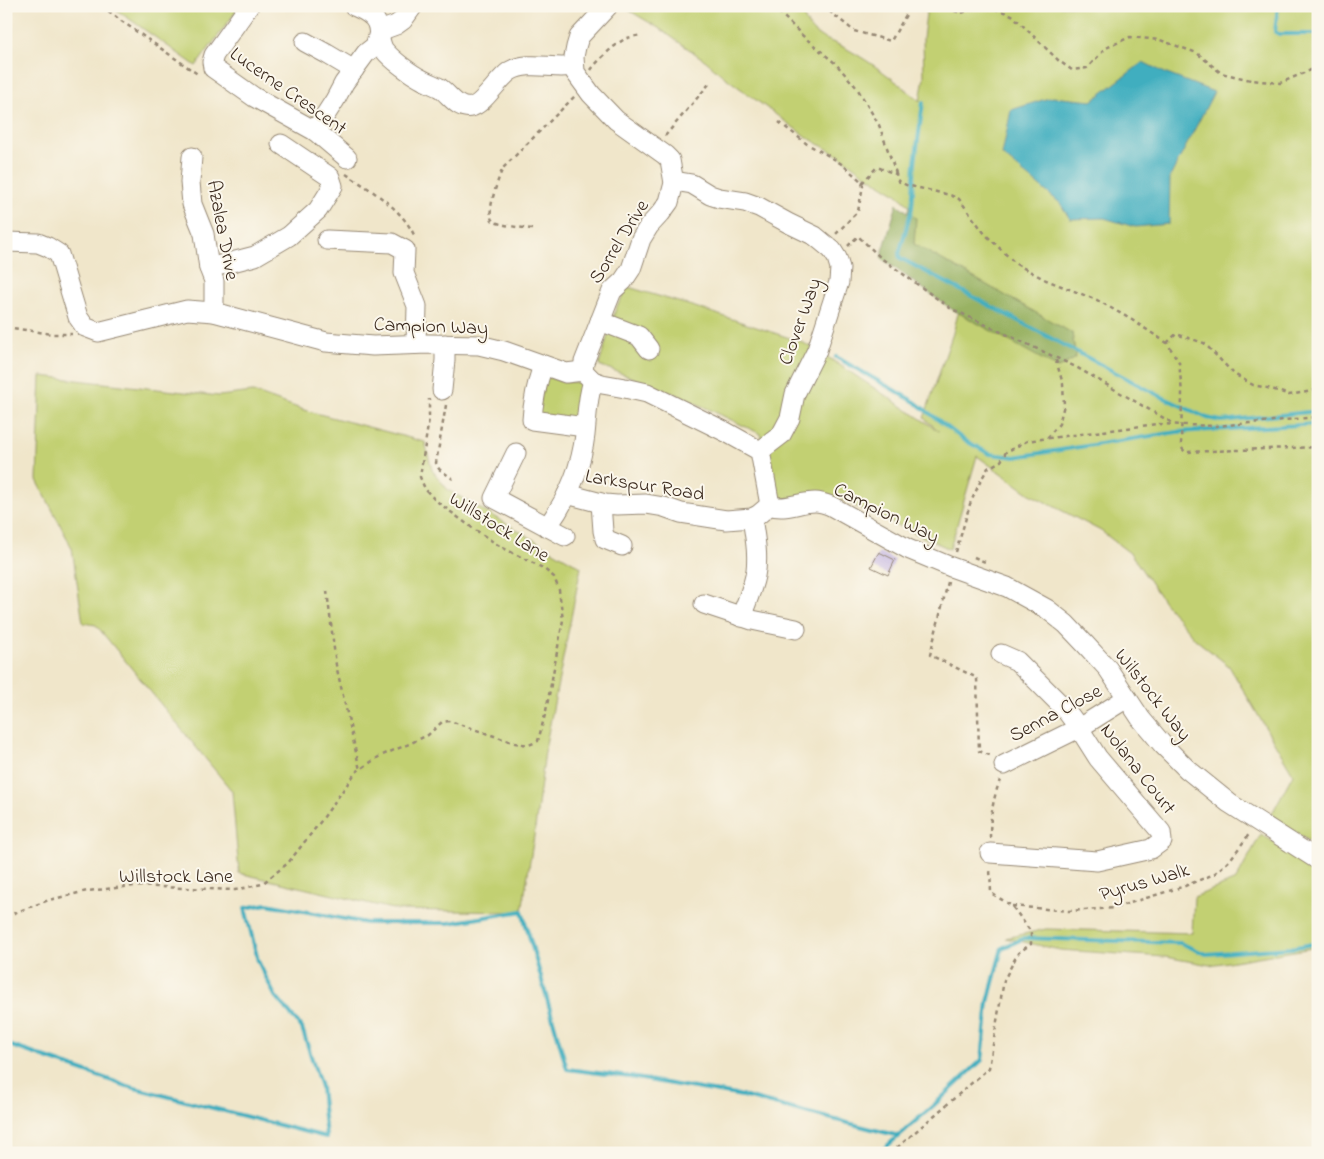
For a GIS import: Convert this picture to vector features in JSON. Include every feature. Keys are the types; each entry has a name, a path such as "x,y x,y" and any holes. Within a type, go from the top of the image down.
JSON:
{"street":[{"name":"Lucerne Crescent","path":"249,6 214,55 213,68 254,97 316,131 344,164"},
{"path":"316,131 344,83 366,53 375,46 378,36 378,26 375,19 368,12 354,6"},
{"path":"378,36 385,29 403,20 413,6"},
{"path":"608,6 580,37 576,47 575,72 584,87 616,120 665,154 670,160 674,183 692,184 718,198 745,202 759,207 815,236 832,251"},
{"path":"378,36 382,48 405,68 422,80 443,90 455,102 464,107 478,104 510,71 527,66 565,68 574,66"},
{"path":"305,42 354,70"},
{"path":"209,268 255,256 289,236 318,210 333,186 330,177 281,144"},
{"name":"Azalea Drive","path":"192,157 190,182 192,204 204,234 209,268 214,281 214,312"},
{"name":"Sorrel Drive","path":"547,527 567,494 582,449 589,392 588,376 584,362 612,290 631,270 641,239 669,202 674,183"},
{"path":"327,240 392,243 405,250 404,273 417,306 416,344"},
{"path":"6,242 38,243 48,246 59,254 78,317 85,327"},
{"name":"Clover Way","path":"760,451 781,435 790,418 795,394 817,350 839,282 840,268 832,251"},
{"name":"Campion Way","path":"85,327 98,332 187,310 214,312 326,342 373,346 445,344 492,348 566,373 588,376 647,394 719,428 760,451"},
{"path":"600,321 638,336 649,349"},
{"path":"439,394 445,360 445,344"},
{"path":"543,365 532,420 585,427"},
{"path":"741,617 755,578 757,566 752,518 770,505 760,451"},
{"path":"516,453 494,498 565,536"},
{"name":"Larkspur Road","path":"567,494 617,506 646,504 664,507 681,513 708,518 726,520 752,518"},
{"name":"Campion Way","path":"770,505 777,508 821,502 908,549 951,567"},
{"path":"601,503 605,539 622,546"},
{"name":"Wilstock Way","path":"951,567 1007,587 1047,609 1066,624 1108,669 1151,732 1203,784 1229,803 1318,860"},
{"path":"704,604 752,620 796,629"},
{"path":"1001,654 1017,661 1065,709 1079,728"},
{"name":"Senna Close","path":"1004,765 1079,728 1126,698"},
{"name":"Nolana Court","path":"990,853 1097,861 1151,849 1162,841 1161,832 1098,758 1079,728"}],"path":[{"path":"102,6 205,79"},
{"path":"773,6 803,36 836,64 857,88 879,125 898,181 906,185 950,195 959,199 985,234 1016,264 1046,280 1097,300 1167,343 1178,362 1182,401 1181,448 1185,452 1318,447"},
{"path":"823,6 854,32 891,41 911,6"},
{"path":"939,6 961,13 984,6"},
{"path":"954,11 956,6"},
{"path":"988,6 1012,15 1059,61 1072,70 1087,68 1106,48 1130,37 1160,40 1197,53 1221,73 1250,80 1280,83 1318,67"},
{"path":"532,229 500,223 491,219 491,207 502,168 584,87 588,74 596,64 623,40 642,35"},
{"path":"656,147 709,84"},
{"path":"779,122 807,144 843,165 862,183 858,211 832,251"},
{"path":"344,164 405,219 412,230 417,244"},
{"path":"862,183 877,167 896,174"},
{"path":"832,251 858,236 881,258 950,308 1076,367 1175,425"},
{"path":"6,327 52,334 76,334 85,327"},
{"path":"1167,343 1176,334 1204,343 1234,374 1254,385 1272,389 1289,396 1318,390"},
{"path":"1046,439 1059,424 1064,405 1063,384 1055,357"},
{"path":"439,394 436,463 440,469 453,479"},
{"name":"Willstock Lane","path":"6,916 49,900 87,890 134,886 235,890 262,884 288,863 356,772 380,756 428,735 442,722 450,721 515,743 529,745 538,741 546,711 563,620 559,590 554,577 543,568 501,547 478,532 434,500 425,489 420,477 429,419 439,394"},
{"path":"891,1153 989,1068 1004,980 1018,953 1031,944 1031,932 1012,906 991,893 990,827 993,798 1004,765 991,755 979,751 977,678 930,655 951,567 970,504 981,480 988,468 1001,461 1006,452 1027,441 1157,424 1216,426 1318,417"},
{"path":"327,591 336,665 360,770"},
{"name":"Pyrus Walk","path":"1012,906 1068,911 1114,908 1185,886 1214,874 1230,860 1258,822"}],"green space":[{"path":"111,6 240,6 196,66"},
{"path":"625,6 800,6 804,17 815,33 866,60 920,101 924,77 923,38 927,6 1318,6 1318,846 1269,819 1293,774 1229,666 1195,639 1164,602 1131,554 1101,531 1030,494 977,456 950,549 835,497 821,493 776,501 761,434 683,397 599,365 616,308 628,287 802,342 939,431 924,418 953,333 963,295 894,258 910,206 895,193 841,157 805,136 706,61 657,27 625,8"},
{"path":"897,204 916,218 914,244 1072,333 1076,358 1058,368 950,308 881,258"},
{"path":"41,376 219,396 253,392 304,410 425,442 432,470 448,490 581,567 546,744 522,911 397,910 239,873 232,791 96,625 83,623 72,548 37,480"},
{"path":"545,376 562,382 579,382 581,384 575,421 538,414"},
{"path":"1261,834 1318,870 1318,947 1210,965 1165,957 1060,950 1006,938 1046,929 1192,933 1194,897 1236,880"}],"water":[{"path":"1143,62 1167,74 1214,92 1170,177 1169,224 1135,227 1104,218 1070,219 1060,203 1002,155 1011,110 1052,97 1092,101"}],"building":[{"path":"879,552 895,560 888,575 871,567"}],"waterway":[{"path":"1278,6 1275,32 1279,34 1318,34"},
{"path":"923,102 915,163 912,208 899,254 900,258 1156,394 1207,418 1221,421 1318,411"},
{"path":"836,357 915,402 964,440 990,454 1015,457 1177,432 1318,424"},
{"path":"6,1044 127,1086 326,1137 321,1087 302,1028 275,996 258,961 245,908 267,904 366,923 449,923 522,911 567,1069 630,1077 742,1096 899,1136"},
{"path":"879,1153 982,1060 988,1002 1002,948 1025,938 1180,943 1206,954 1290,948 1318,943"}]}
